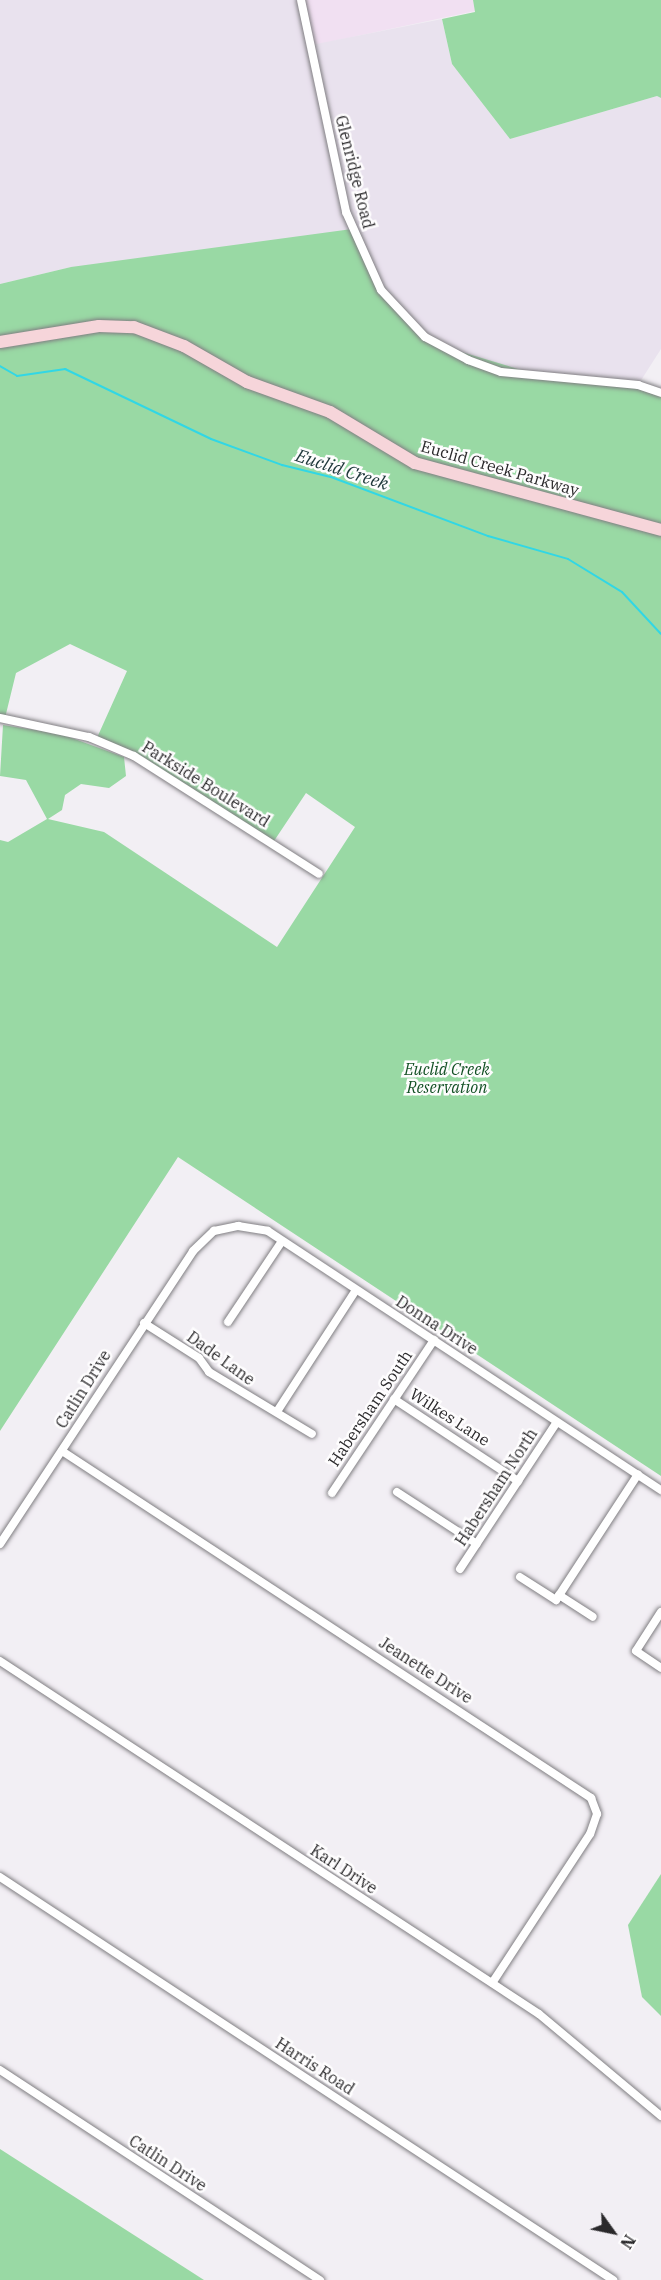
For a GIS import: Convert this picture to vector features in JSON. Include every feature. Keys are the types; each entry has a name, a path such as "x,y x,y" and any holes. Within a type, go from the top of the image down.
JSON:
{"street":[{"name":"Glenridge Road","path":"301,0 346,212 381,291 425,337 468,360 501,372 638,385 661,393"},
{"name":"Euclid Creek Parkway","path":"0,342 99,326 134,327 184,346 247,382 330,412 415,463 661,530"},
{"name":"Parkside Boulevard","path":"0,718 89,737 134,756 319,874"},
{"name":"Donna Drive","path":"193,1251 214,1232 238,1226 268,1231 661,1490"},
{"path":"228,1322 282,1241"},
{"name":"Catlin Drive","path":"0,1544 193,1251"},
{"path":"278,1410 356,1290"},
{"name":"Dade Lane","path":"144,1323 261,1405 278,1410 312,1434"},
{"name":"Habersham South","path":"332,1493 434,1340"},
{"name":"Wilkes Lane","path":"394,1399 518,1481"},
{"name":"Habersham North","path":"460,1569 557,1422"},
{"name":"Jeanette Drive","path":"62,1451 591,1798 597,1814 590,1834 492,1983"},
{"path":"520,1577 556,1600 638,1474"},
{"path":"398,1492 477,1544"},
{"path":"559,1596 593,1617"},
{"path":"661,1612 636,1651 661,1668"},
{"name":"Karl Drive","path":"0,1661 492,1983 560,2030 661,2116"},
{"name":"Harris Road","path":"0,1876 613,2280"},
{"name":"Catlin Drive","path":"0,2070 320,2280"}],"shaded area":[{"path":"0,0 301,0 311,45 442,19 452,64 510,139 657,96 661,98 661,349 638,385 539,378 71,267 0,284"},
{"path":"301,0 473,0 475,11 310,46"}],"green space":[{"path":"473,0 661,0 661,98 657,96 510,139 452,64 442,19 475,12"},
{"name":"Euclid Creek Reservation","path":"352,229 381,291 425,337 445,347 548,378 621,383 661,393 661,1476 178,1157 0,1431 0,840 8,842 47,819 26,780 0,776 3,725 61,734 124,757 126,776 109,788 81,784 65,795 62,810 48,819 104,832 277,947 355,827 306,793 272,844 134,756 96,740 127,671 70,644 16,673 5,718 0,718 0,284 71,267"},
{"path":"661,1874 661,2016 642,1997 628,1925"},
{"path":"0,2149 204,2280 0,2280"}],"waterway":[{"name":"Euclid Creek","path":"0,366 17,376 65,369 211,439 282,465 331,477 488,536 568,559 622,592 661,634"}]}
